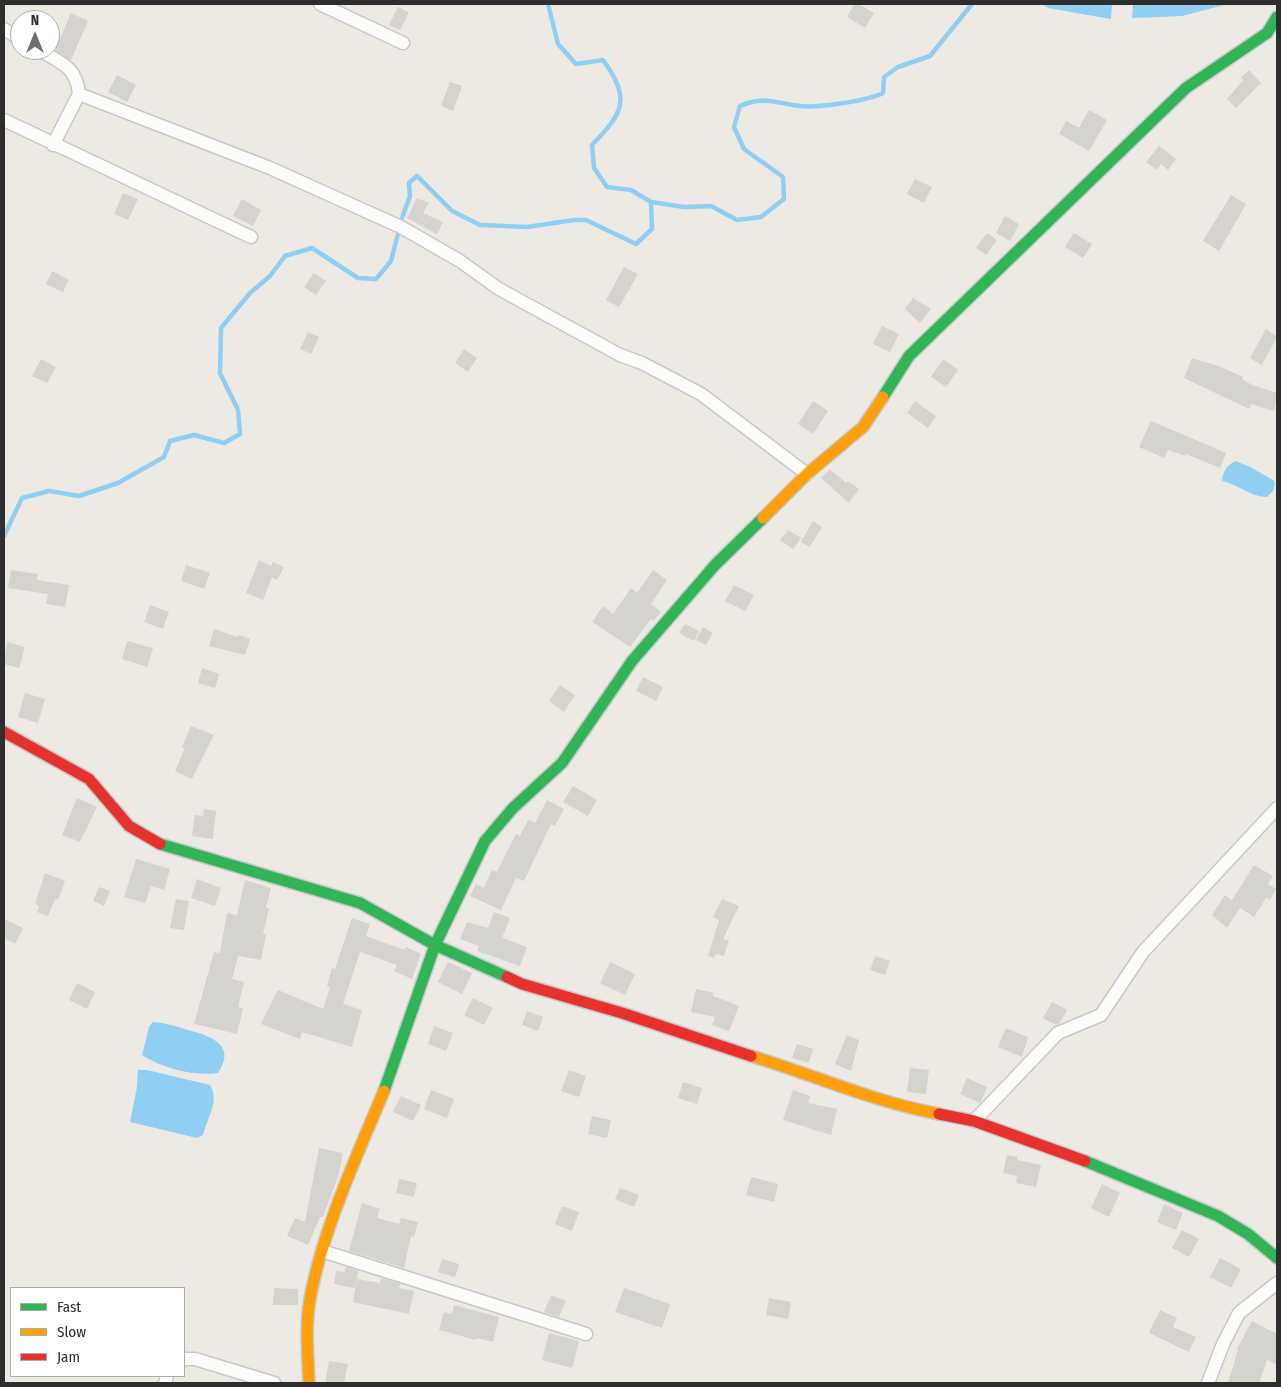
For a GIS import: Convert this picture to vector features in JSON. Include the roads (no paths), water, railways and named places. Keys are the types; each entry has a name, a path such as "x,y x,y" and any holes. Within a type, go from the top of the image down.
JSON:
{"street":[{"path":"320,4 403,43"},
{"path":"310,1383 308,1315 322,1251 357,1155 393,1069 434,944 485,841 513,808 562,763 632,661 715,565 807,474 863,427 909,356 1186,88 1267,33 1277,17"},
{"path":"53,145 79,94 75,75 54,60"},
{"path":"79,94 270,168 401,227 460,261 499,289 620,354 701,394 807,474"},
{"path":"4,120 53,145 251,237"},
{"path":"4,732 89,779 129,826 160,844 360,903 434,944 522,984 622,1013 704,1042 806,1074 842,1088 927,1112 974,1121 1133,1179 1218,1216 1248,1234 1277,1258"},
{"path":"974,1121 1058,1033 1102,1015 1143,952 1277,808"},
{"path":"322,1251 586,1334"},
{"path":"1208,1383 1223,1344 1240,1313 1277,1283"},
{"path":"185,1359 195,1360 274,1383"}],"water":[{"path":"1042,4 1112,4 1111,19 1048,8"},
{"path":"1133,4 1228,4 1182,16 1132,18"},
{"path":"1236,461 1273,480 1275,483 1273,491 1267,497 1260,496 1222,481 1226,469"},
{"path":"153,1022 197,1032 219,1043 225,1055 218,1073 208,1074 169,1068 142,1055 149,1027"},
{"path":"138,1070 147,1070 210,1085 214,1098 212,1110 203,1135 197,1138 130,1122 137,1087"}],"waterway":[{"path":"402,218 410,196 409,183 417,176 452,211 480,225 527,227 586,220 636,244 652,229 651,202 631,190 607,187 594,168 592,145 617,114 620,105 618,85 603,60 576,64 558,44 548,4"},
{"path":"651,202 684,207 711,206 737,220 761,217 784,199 783,177 744,149 734,127 740,106 763,100 800,106 818,106 854,101 883,93 884,77 898,67 930,56 972,4"},
{"path":"4,536 22,498 49,491 79,496 118,483 164,457 170,441 194,435 224,443 240,434 238,410 220,373 221,328 250,293 270,276 285,256 312,248 358,278 376,279 391,261 398,234"}]}
